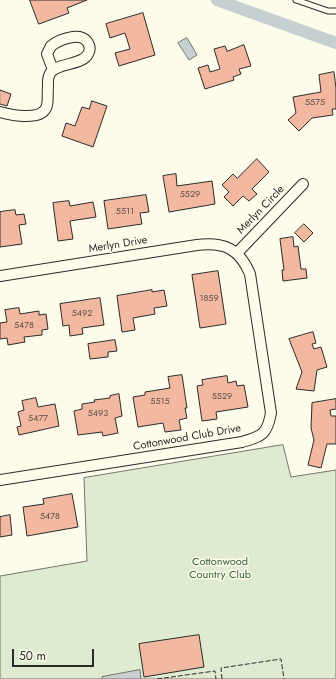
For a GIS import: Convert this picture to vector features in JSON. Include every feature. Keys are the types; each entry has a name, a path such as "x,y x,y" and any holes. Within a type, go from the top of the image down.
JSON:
{"street":[{"path":"0,112 30,116 37,116 43,112 47,105 48,78 53,70"},
{"name":"Merlyn Circle","path":"237,253 303,184"},
{"name":"Merlyn Drive","path":"0,276 208,243 228,247 237,253"},
{"name":"Cottonwood Club Drive","path":"0,480 242,442 265,432 271,413 250,274 237,253"}],"lane":[{"path":"296,0 328,11 336,11"}],"green space":[{"name":"Cottonwood Country Club","path":"283,445 291,477 336,470 336,679 0,679 0,576 87,561 84,478"}],"shaded area":[{"path":"187,38 197,55 189,60 178,43"},
{"path":"140,670 141,679 102,679 102,677"}],"building":[{"path":"30,0 87,0 67,8 69,13 39,24"},
{"path":"143,13 155,55 119,66 115,53 130,49 125,33 110,38 106,24"},
{"path":"244,45 251,66 239,69 241,74 233,77 234,80 205,89 198,68 208,65 210,72 220,69 214,49 225,46 227,51"},
{"path":"334,72 336,109 332,109 333,115 312,118 299,131 288,120 296,113 293,97 321,92 319,75"},
{"path":"0,90 11,94 7,106 0,104"},
{"path":"92,101 107,106 93,147 62,136 66,123 75,126 82,107 89,109"},
{"path":"257,159 269,172 252,189 257,194 249,201 243,196 233,206 224,197 229,192 222,185 233,174 237,178"},
{"path":"176,174 177,186 212,181 215,204 169,212 163,176"},
{"path":"146,195 149,212 140,213 142,224 108,229 104,201"},
{"path":"69,201 70,206 93,202 96,217 70,221 73,239 58,241 53,203"},
{"path":"15,210 16,215 24,214 26,224 19,225 22,244 0,247 0,212"},
{"path":"304,224 313,233 304,242 295,233"},
{"path":"293,237 294,247 298,246 301,269 306,269 307,278 283,281 282,270 284,270 280,239"},
{"path":"218,271 226,324 200,328 192,275"},
{"path":"152,290 152,292 164,290 167,306 154,308 155,314 133,318 135,330 122,332 117,296"},
{"path":"100,298 104,325 82,328 83,334 70,336 69,325 63,326 60,304"},
{"path":"19,308 20,314 39,311 39,315 46,314 48,329 42,330 42,335 24,337 25,342 8,345 7,338 0,339 0,323 7,322 5,310"},
{"path":"313,332 316,343 312,344 314,349 321,347 327,367 317,370 314,391 296,389 302,372 289,339"},
{"path":"115,340 117,351 108,352 108,357 90,359 88,344"},
{"path":"182,375 187,418 179,420 181,430 165,432 163,423 138,427 133,397 145,395 145,392 170,388 168,377"},
{"path":"227,376 228,383 236,381 237,386 244,385 248,407 216,412 217,419 202,421 197,386 203,385 202,380"},
{"path":"119,394 122,416 115,418 118,433 103,436 102,432 78,435 74,411 82,409 82,404 95,402 94,400 110,398 110,396"},
{"path":"36,398 38,407 55,404 59,426 19,435 17,427 21,426 18,412 24,410 22,401"},
{"path":"336,399 336,409 330,410 331,416 336,416 336,444 327,444 321,468 308,465 314,440 311,428 312,403"},
{"path":"72,494 78,527 27,536 23,507 44,504 43,499"},
{"path":"10,515 12,535 0,537 0,517"},
{"path":"199,635 204,667 144,677 139,644"}],"waterway":[{"path":"217,0 336,43"}],"fence":[{"path":"222,679 221,668 281,659 284,679"},
{"path":"157,679 215,671 216,679"}]}
